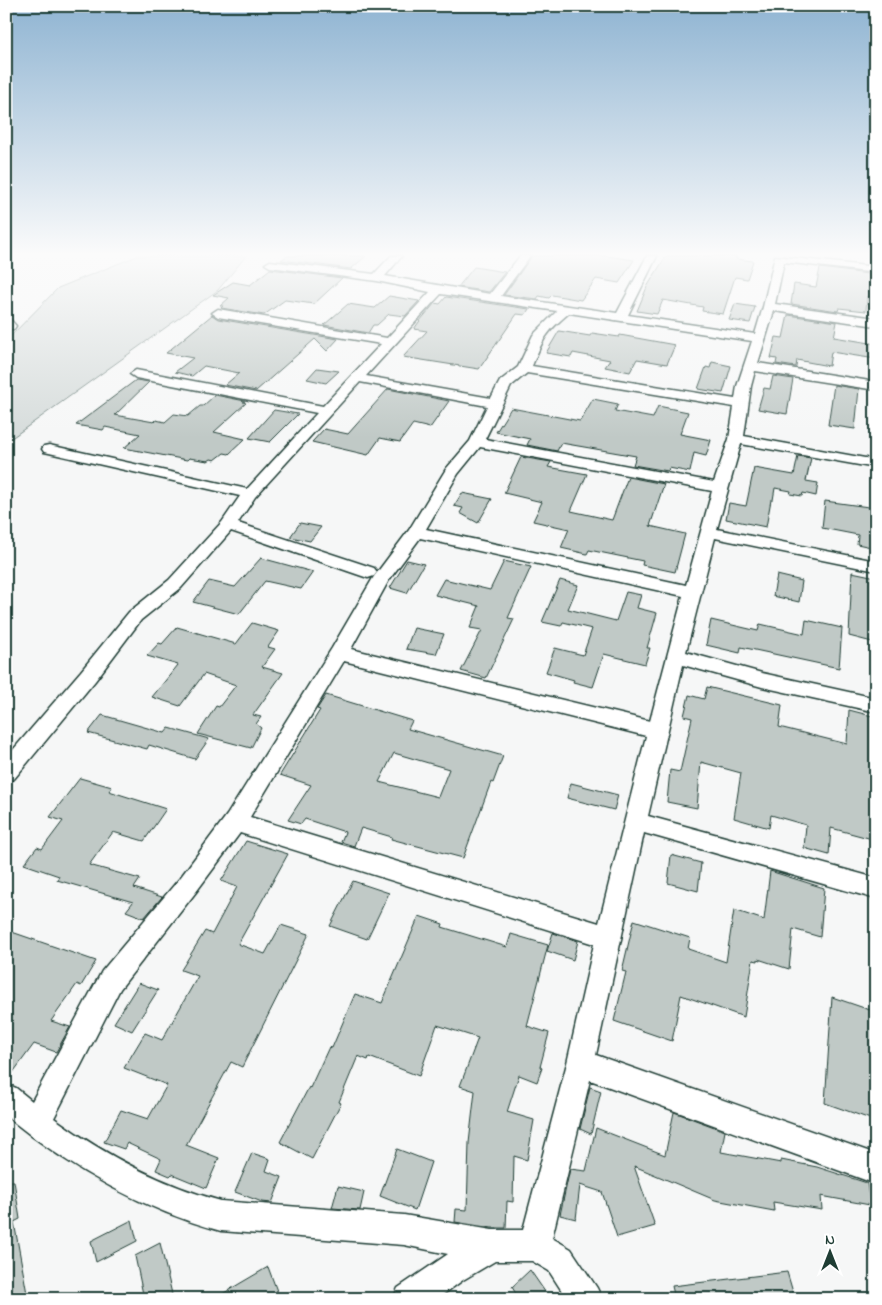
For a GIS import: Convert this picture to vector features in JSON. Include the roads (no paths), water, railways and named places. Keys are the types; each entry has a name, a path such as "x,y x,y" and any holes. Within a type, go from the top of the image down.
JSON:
{"street":[{"path":"241,317 388,342"},
{"path":"6,772 14,750 93,669 135,616 175,584 228,525 250,494 412,317"},
{"path":"36,1123 111,980 188,885 235,822 339,653 382,578 416,532 451,472 476,442 506,384 524,369 537,338 559,317"},
{"path":"625,317 650,323 760,338"},
{"path":"535,1245 581,1063 608,937 676,656 720,488 736,438 740,404 766,317"},
{"path":"840,317 876,322"},
{"path":"751,366 876,386"},
{"path":"524,369 740,404"},
{"path":"136,374 327,412"},
{"path":"358,378 495,404"},
{"path":"736,438 876,464"},
{"path":"476,442 720,488"},
{"path":"49,449 250,494"},
{"path":"228,525 368,572"},
{"path":"416,532 693,592"},
{"path":"710,532 876,566"},
{"path":"339,653 658,731"},
{"path":"676,656 762,680 876,705"},
{"path":"235,822 608,937"},
{"path":"637,822 876,889"},
{"path":"581,1063 876,1168"},
{"path":"6,1098 36,1123 106,1170 192,1210 221,1216 404,1230 492,1246 535,1245 560,1260 586,1299"},
{"path":"409,1299 452,1269 492,1246"}]}
